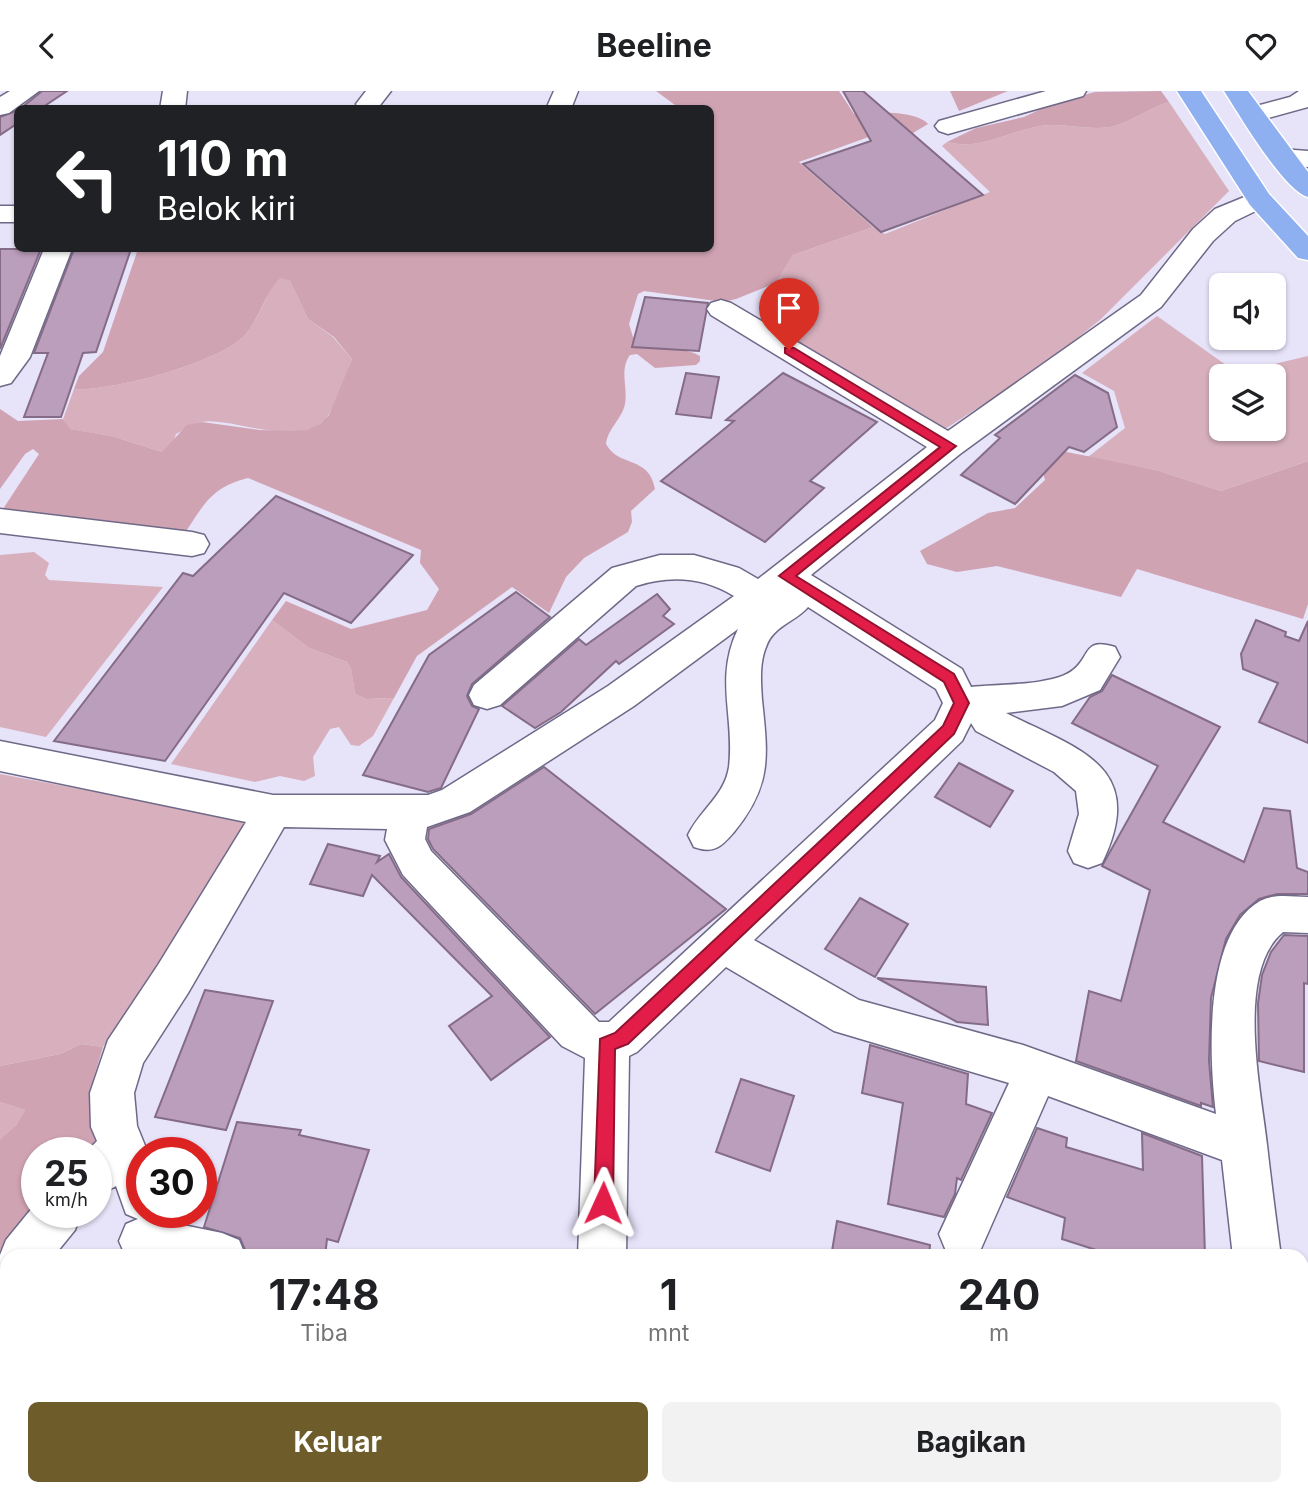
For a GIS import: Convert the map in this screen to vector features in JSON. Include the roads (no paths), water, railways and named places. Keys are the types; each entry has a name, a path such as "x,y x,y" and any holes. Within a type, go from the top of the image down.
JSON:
{"highway":[{"path":"1189,91 1259,199 1308,252"},
{"path":"1236,91 1281,157 1308,189"}],"street":[{"path":"0,108 27,91"},
{"path":"948,127 1074,91"},
{"path":"1254,114 1299,103 1308,96"},
{"path":"1281,157 1308,159"},
{"path":"0,756 273,811 410,813 428,811 456,801 621,696 784,587 949,446 1151,301 1203,235 1225,215 1259,199"},
{"path":"0,376 15,357 57,252"},
{"path":"721,309 949,446"},
{"path":"0,521 192,544"},
{"path":"487,695 624,577 632,574 690,564 716,573 784,587 949,678 989,721 1067,761 1095,784 1098,814 1088,851"},
{"path":"708,835 743,788 749,750 741,701 744,675 757,628 784,587"},
{"path":"410,813 405,841 417,863 577,1032 591,1042 607,1045 622,1038 949,730 969,702 1062,692 1087,680 1102,657"},
{"path":"112,1144 112,1093 123,1055 173,979 273,811"},
{"path":"1256,1249 1245,1146 1234,1078 1236,986 1253,932 1275,914 1308,915"},
{"path":"723,944 849,1017 1037,1071 1245,1146"},
{"path":"602,1249 607,1045"},
{"path":"963,1234 1037,1071"},
{"path":"112,1165 126,1194"},
{"path":"29,1249 46,1228"},
{"path":"145,1228 201,1249"}]}
